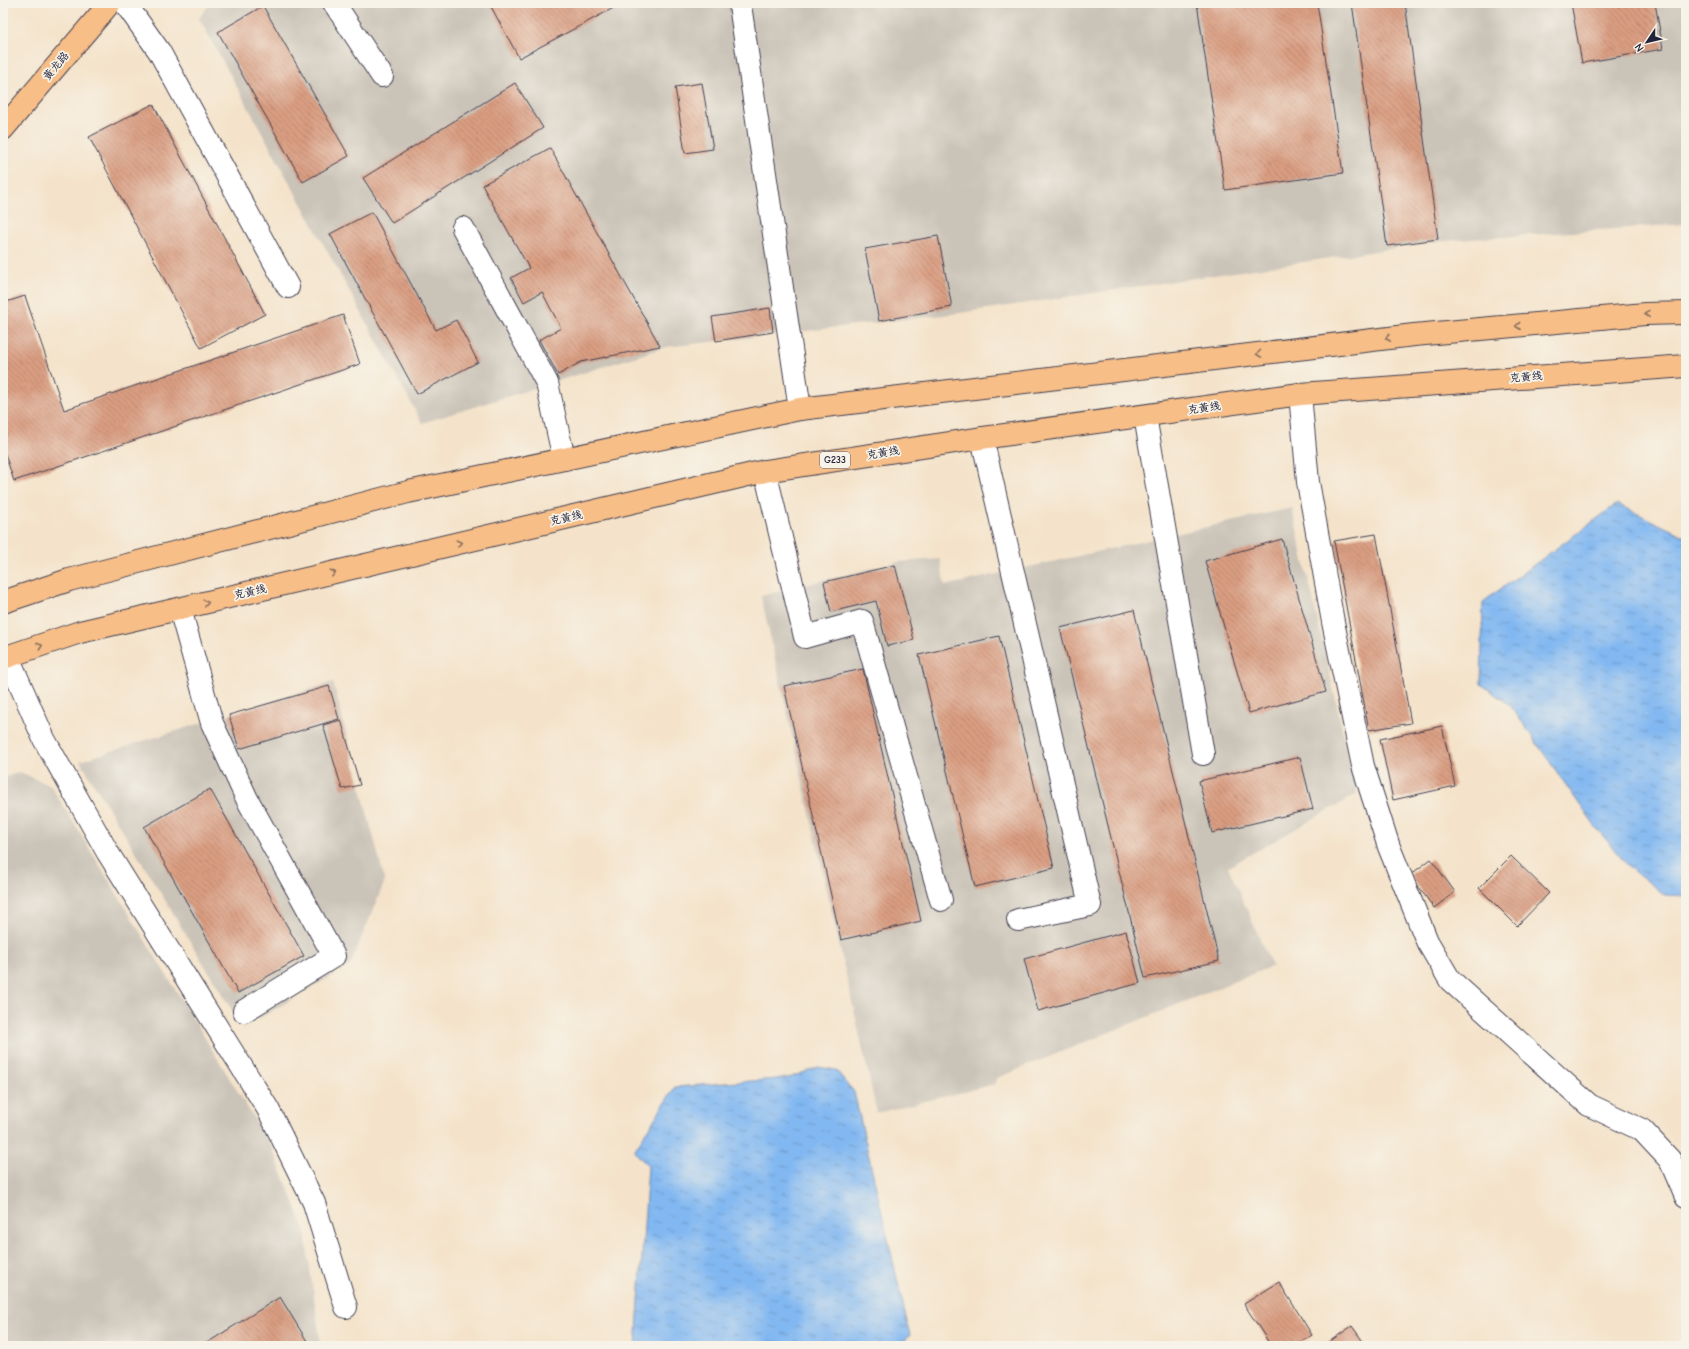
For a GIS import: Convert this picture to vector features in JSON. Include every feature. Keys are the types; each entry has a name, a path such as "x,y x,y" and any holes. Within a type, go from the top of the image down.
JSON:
{"main road":[{"name":"黄龙路","path":"3,129 110,3"},
{"path":"3,602 69,580 408,492 800,409 1414,335 1645,314 1686,313"},
{"name":"克黄线","path":"5,658 80,632 765,471 982,438 1300,394 1686,366"}],"street":[{"path":"125,3 159,51 288,287"},
{"path":"334,3 382,76"},
{"path":"740,5 800,409"},
{"path":"463,228 547,384 564,459"},
{"path":"1300,394 1309,490 1333,622 1364,766 1389,848 1427,941 1450,980 1589,1105 1642,1130 1670,1160 1686,1197"},
{"path":"1144,416 1203,754"},
{"path":"982,438 1090,905 1018,920"},
{"path":"765,471 804,637 862,621 941,900"},
{"path":"180,609 212,723 247,800 334,956 244,1011"},
{"path":"5,658 44,739 108,853 268,1109 314,1203 346,1307"}],"shaded area":[{"path":"211,3 1686,3 1686,224 1443,241 960,313 666,347 422,423 199,18"},
{"path":"1292,508 1357,794 1228,867 1272,966 997,1078 995,1084 877,1113 761,596 897,562 940,559 945,586"},
{"path":"333,682 385,881 350,965 243,1028 80,761"},
{"path":"20,772 51,786 271,1146 304,1227 321,1346 3,1346 3,778"}],"water":[{"path":"1617,504 1686,537 1686,896 1665,895 1628,866 1594,825 1510,705 1481,684 1483,602"},
{"path":"818,1067 836,1070 854,1092 910,1335 900,1346 636,1346 648,1166 634,1151 675,1087 789,1078"}],"building":[{"path":"489,3 623,3 519,58"},
{"path":"1197,3 1317,3 1343,173 1225,190"},
{"path":"1352,3 1405,3 1438,239 1387,246"},
{"path":"1571,3 1655,3 1663,49 1582,63"},
{"path":"263,6 349,156 303,182 218,32"},
{"path":"515,83 543,128 392,223 363,178"},
{"path":"702,83 713,149 685,153 675,87"},
{"path":"153,104 265,314 201,348 89,137"},
{"path":"550,148 660,346 581,362 558,375 539,340 561,328 542,292 524,302 511,278 529,268 482,185"},
{"path":"372,212 436,330 456,320 478,362 417,394 330,234"},
{"path":"938,236 952,307 879,321 865,249"},
{"path":"25,296 64,410 343,315 360,364 14,481 3,448 3,303"},
{"path":"770,308 773,332 716,341 712,317"},
{"path":"1376,534 1411,723 1369,730 1334,541"},
{"path":"1282,539 1326,692 1249,713 1205,561"},
{"path":"895,565 914,640 887,646 876,601 831,612 824,582"},
{"path":"1134,610 1219,961 1145,978 1060,628"},
{"path":"999,636 1054,868 975,887 919,655"},
{"path":"863,669 921,921 841,940 784,686"},
{"path":"329,686 339,719 239,749 229,715"},
{"path":"341,720 360,785 342,789 323,725"},
{"path":"1442,726 1455,786 1393,800 1380,739"},
{"path":"1300,757 1313,809 1212,833 1199,781"},
{"path":"210,789 304,956 238,993 144,827"},
{"path":"1511,856 1549,893 1517,926 1479,888"},
{"path":"1431,859 1455,892 1434,908 1410,875"},
{"path":"1126,931 1140,983 1038,1011 1024,959"},
{"path":"1279,1282 1312,1335 1295,1346 1271,1346 1244,1304"},
{"path":"280,1297 310,1346 202,1346"},
{"path":"1352,1326 1366,1346 1323,1346"}]}
